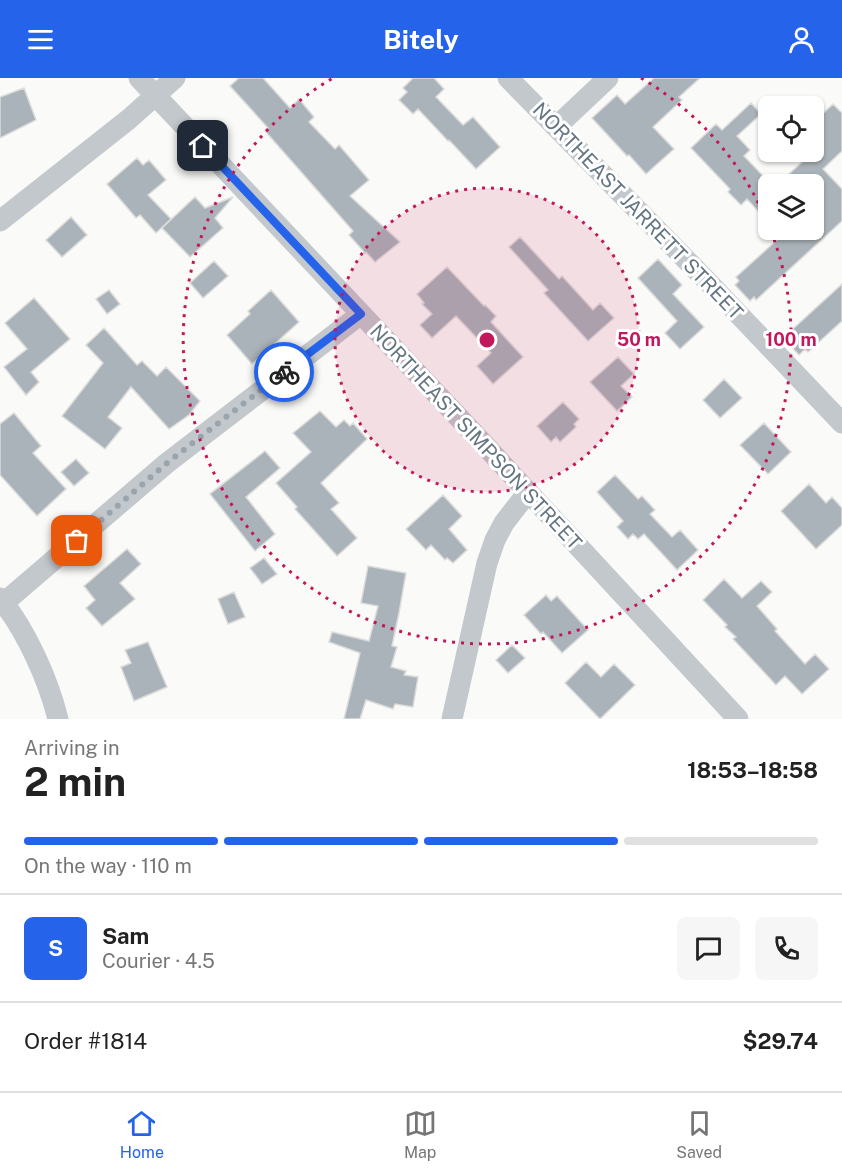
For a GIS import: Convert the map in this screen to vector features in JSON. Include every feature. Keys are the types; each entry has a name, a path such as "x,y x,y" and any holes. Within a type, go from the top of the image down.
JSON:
{"street":[{"name":"NORTHEAST SIMPSON STREET","path":"139,78 738,719"},
{"path":"0,220 129,119 175,78"},
{"name":"NORTHEAST JARRETT STREET","path":"508,78 842,423"},
{"path":"556,127 608,78"},
{"path":"58,719 53,699 38,663 24,635 1,602 167,463 361,314"},
{"path":"452,719 487,563 504,523 528,492"}],"building":[{"path":"239,78 263,78 290,108 299,99 314,117 309,122 335,149 339,145 369,180 350,196 400,242 375,262 365,253 349,235 353,231 265,131 268,128 230,86"},
{"path":"413,78 434,78 444,89 436,97 463,125 473,117 500,147 476,169 418,109 413,114 399,100 407,92 403,88"},
{"path":"654,78 700,78 679,97 682,100 653,127 674,149 646,174 592,118 617,95 625,104"},
{"path":"24,88 36,120 0,138 0,97"},
{"path":"751,103 758,111 758,117 737,136 750,150 744,156 761,174 758,174 758,211 747,199 741,205 728,192 730,189 691,148 716,124 722,130"},
{"path":"833,104 842,113 842,151 823,169 842,189 842,221 824,238 824,174 789,174 802,162 824,162 824,113"},
{"path":"137,158 143,165 149,160 166,180 148,195 171,219 156,233 140,215 136,218 107,184"},
{"path":"195,197 205,208 233,197 215,218 223,228 190,257 162,228"},
{"path":"71,217 87,235 62,257 46,240"},
{"path":"520,237 559,279 562,276 593,310 600,303 614,318 588,341 544,293 548,290 509,247"},
{"path":"777,240 821,240 756,300 754,297 750,301 735,285 739,281 736,277"},
{"path":"658,259 682,285 673,294 704,327 680,349 665,333 677,321 638,278"},
{"path":"214,261 228,276 203,298 190,283"},
{"path":"447,267 496,316 491,322 523,357 493,384 477,366 491,353 456,316 432,338 420,325 432,314 422,304 424,303 417,294"},
{"path":"842,284 842,321 808,352 805,349 799,355 783,338"},
{"path":"109,290 120,304 107,314 96,299"},
{"path":"271,290 299,322 252,364 227,335"},
{"path":"34,298 70,339 31,372 39,382 26,395 4,367 27,349 5,323"},
{"path":"104,328 137,365 142,361 157,376 166,367 200,401 189,415 169,429 131,387 108,417 122,428 105,449 62,416 103,363 86,345"},
{"path":"618,357 634,374 621,386 632,397 617,411 590,382"},
{"path":"724,379 742,398 720,418 703,400"},
{"path":"563,402 579,419 574,424 576,427 560,442 556,437 551,442 537,426"},
{"path":"320,411 336,427 344,420 350,426 353,423 367,439 321,483 339,503 331,509 357,538 337,556 295,509 297,507 276,483 311,452 293,433"},
{"path":"14,413 41,446 33,453 66,489 37,516 0,475 0,424"},
{"path":"764,423 791,452 768,474 740,445"},
{"path":"265,451 280,468 246,497 275,534 255,551 210,494"},
{"path":"76,459 89,473 74,486 61,472"},
{"path":"615,475 638,499 642,496 655,510 650,514 672,537 680,530 698,550 677,570 644,534 638,539 633,534 628,539 617,527 623,521 597,492"},
{"path":"809,484 826,503 832,497 842,508 842,525 816,549 781,511"},
{"path":"443,495 462,516 449,529 467,550 453,563 447,558 445,560 431,545 426,550 406,529"},
{"path":"127,549 141,564 120,583 135,599 102,626 86,608 95,600 84,586"},
{"path":"264,558 277,574 262,584 250,568"},
{"path":"368,566 406,573 392,646 397,647 391,667 406,671 404,675 418,677 413,707 395,704 393,709 366,700 360,719 344,719 360,653 329,642 332,632 369,641 378,606 361,603"},
{"path":"724,579 742,598 761,581 772,592 757,606 777,629 775,631 805,664 815,654 829,669 802,694 785,676 776,685 733,639 736,637 725,627 727,625 703,600"},
{"path":"234,592 245,617 228,624 218,599"},
{"path":"546,595 551,601 557,596 588,630 562,653 524,615"},
{"path":"148,642 167,687 134,701 121,667 131,663 125,650"},
{"path":"512,645 525,658 508,673 496,660"},
{"path":"586,662 601,677 614,664 635,685 600,719 565,683"}],"way so far":[{"path":"77,541 167,463 284,372"}],"route":[{"path":"203,146 361,314 284,372"}]}
